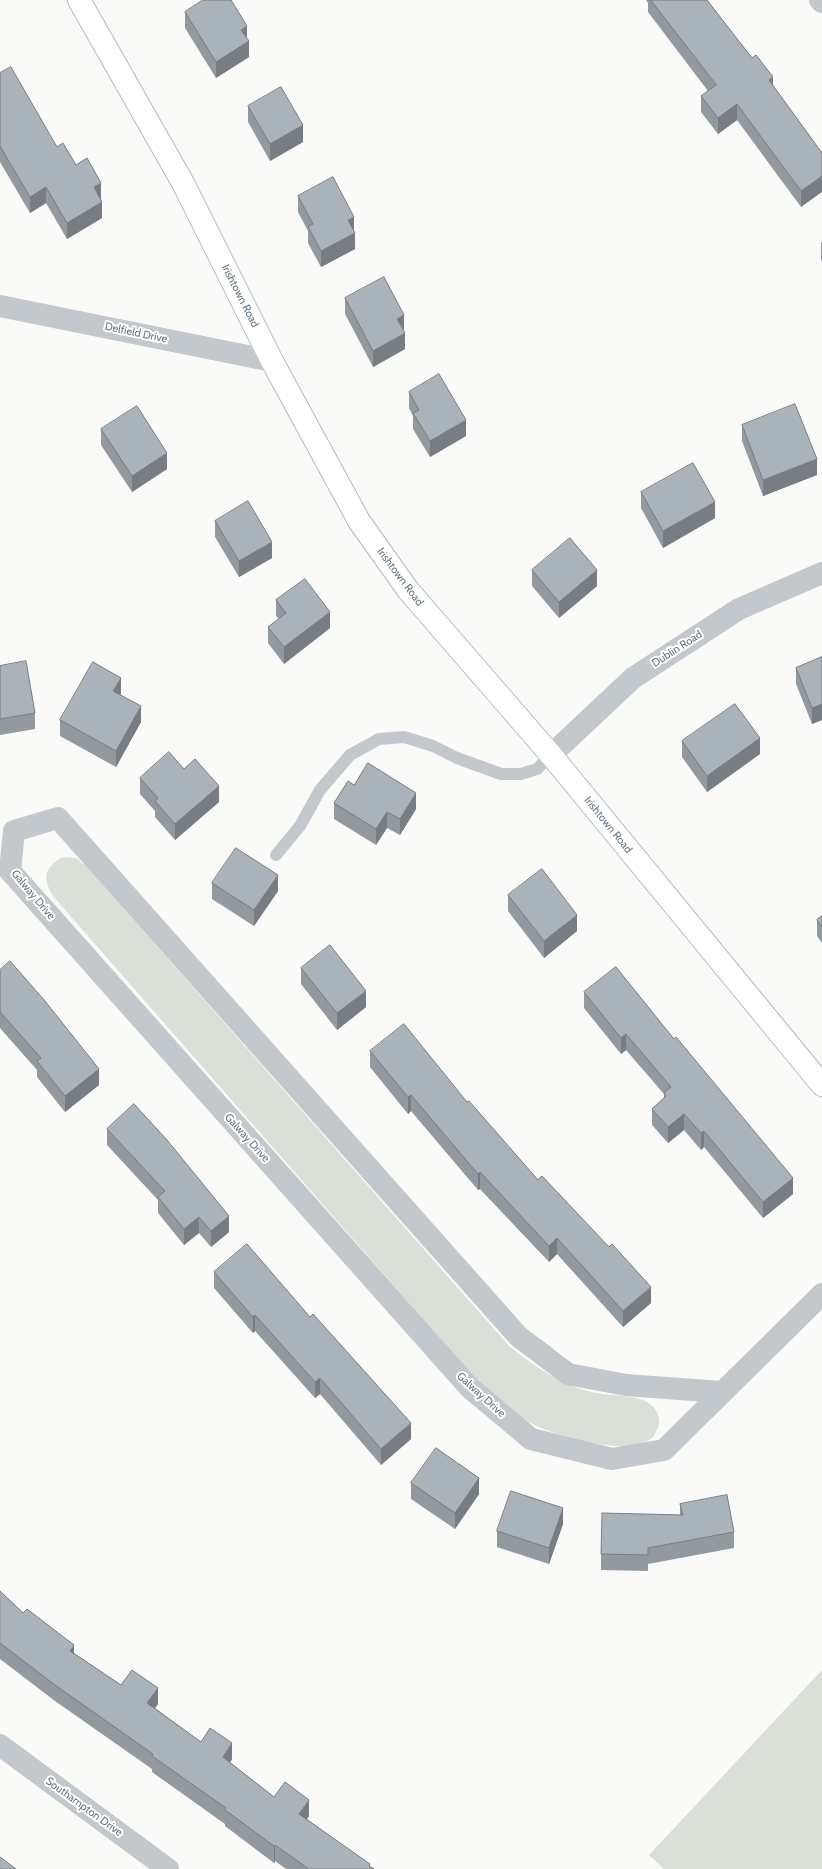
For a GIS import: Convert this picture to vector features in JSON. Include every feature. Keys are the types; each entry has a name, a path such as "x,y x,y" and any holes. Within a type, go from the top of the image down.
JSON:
{"street":[{"name":"Irishtown Road","path":"79,0 183,183 272,361 359,521 408,590 551,755 822,1085"},
{"name":"Delfield Drive","path":"0,306 272,361"},
{"name":"Dublin Road","path":"551,755 633,678 739,609 822,574"},
{"name":"Galway Drive","path":"721,1392 626,1385 568,1374 518,1336 58,818 14,831 10,871 469,1387 531,1439 612,1459 664,1450 721,1392 822,1294"},
{"name":"Southampton Drive","path":"0,1745 168,1869"}],"lane":[{"path":"276,855 300,826 320,790 350,755 379,739 404,738 433,746 457,758 502,774 521,774 537,769 551,755"}],"shaded area":[{"path":"62,857 76,858 87,867 510,1347 542,1370 577,1388 603,1394 636,1398 648,1402 656,1411 659,1419 658,1428 652,1438 643,1443 631,1446 618,1446 588,1442 552,1432 528,1422 499,1401 481,1384 53,896 46,879 47,874 51,866"},
{"path":"822,1670 822,1869 664,1869 649,1855"}],"building":[{"path":"203,0 231,0 247,26 241,30 249,41 216,62 185,12"},
{"path":"651,0 707,0 752,58 756,55 773,77 769,80 822,153 822,176 801,191 737,104 718,118 701,96 716,85"},
{"path":"11,67 57,147 63,143 76,165 87,158 101,183 94,187 102,202 67,223 46,187 30,197 0,146 0,73"},
{"path":"281,87 303,125 270,144 248,106"},
{"path":"333,177 354,217 348,220 355,233 321,251 308,227 313,224 298,196"},
{"path":"384,277 404,315 397,319 405,333 373,351 345,298"},
{"path":"439,374 466,420 430,441 413,413 419,410 409,392"},
{"path":"795,404 817,459 763,480 742,425"},
{"path":"137,406 167,453 132,476 101,429"},
{"path":"693,463 715,502 663,531 641,492"},
{"path":"248,501 272,542 239,561 215,521"},
{"path":"570,538 597,570 559,602 532,570"},
{"path":"305,579 330,612 284,647 268,627 286,613 276,600"},
{"path":"822,657 822,704 812,708 796,668"},
{"path":"26,661 35,713 0,719 0,666"},
{"path":"93,662 121,678 113,691 141,706 116,751 60,720"},
{"path":"735,704 760,738 707,776 682,741"},
{"path":"169,752 184,769 195,759 219,786 175,824 155,801 158,798 140,778"},
{"path":"368,763 416,793 400,819 387,812 376,829 334,803 348,781 354,785"},
{"path":"236,848 278,875 254,910 212,883"},
{"path":"542,869 577,915 544,941 508,895"},
{"path":"822,916 822,927 817,920"},
{"path":"330,945 366,991 337,1013 301,968"},
{"path":"10,961 45,1001 99,1069 65,1096 37,1061 41,1058 0,1012 0,970"},
{"path":"616,967 674,1039 676,1037 793,1178 763,1202 704,1131 701,1133 684,1114 668,1127 652,1109 666,1096 664,1093 671,1087 626,1034 621,1038 584,992"},
{"path":"404,1024 467,1102 469,1101 538,1180 542,1176 609,1247 612,1244 651,1287 623,1311 557,1238 549,1246 480,1172 478,1174 411,1095 408,1097 370,1051"},
{"path":"134,1104 167,1140 229,1216 211,1231 199,1217 184,1229 158,1197 165,1191 107,1129"},
{"path":"247,1244 310,1317 313,1314 411,1423 381,1449 320,1378 315,1382 255,1315 253,1317 214,1272"},
{"path":"436,1448 479,1478 455,1513 411,1483"},
{"path":"511,1491 563,1508 549,1548 497,1531"},
{"path":"727,1495 734,1532 648,1548 648,1555 601,1554 602,1513 683,1515 680,1504"},
{"path":"0,1591 23,1613 27,1609 74,1645 70,1651 121,1685 132,1670 158,1688 147,1703 201,1742 210,1728 232,1743 223,1757 274,1797 285,1782 309,1800 299,1814 370,1864 369,1866 374,1869 309,1869 275,1845 274,1846 225,1810 226,1808 152,1756 153,1754 55,1685 0,1643"},
{"path":"0,1857 16,1869 0,1869"}]}
